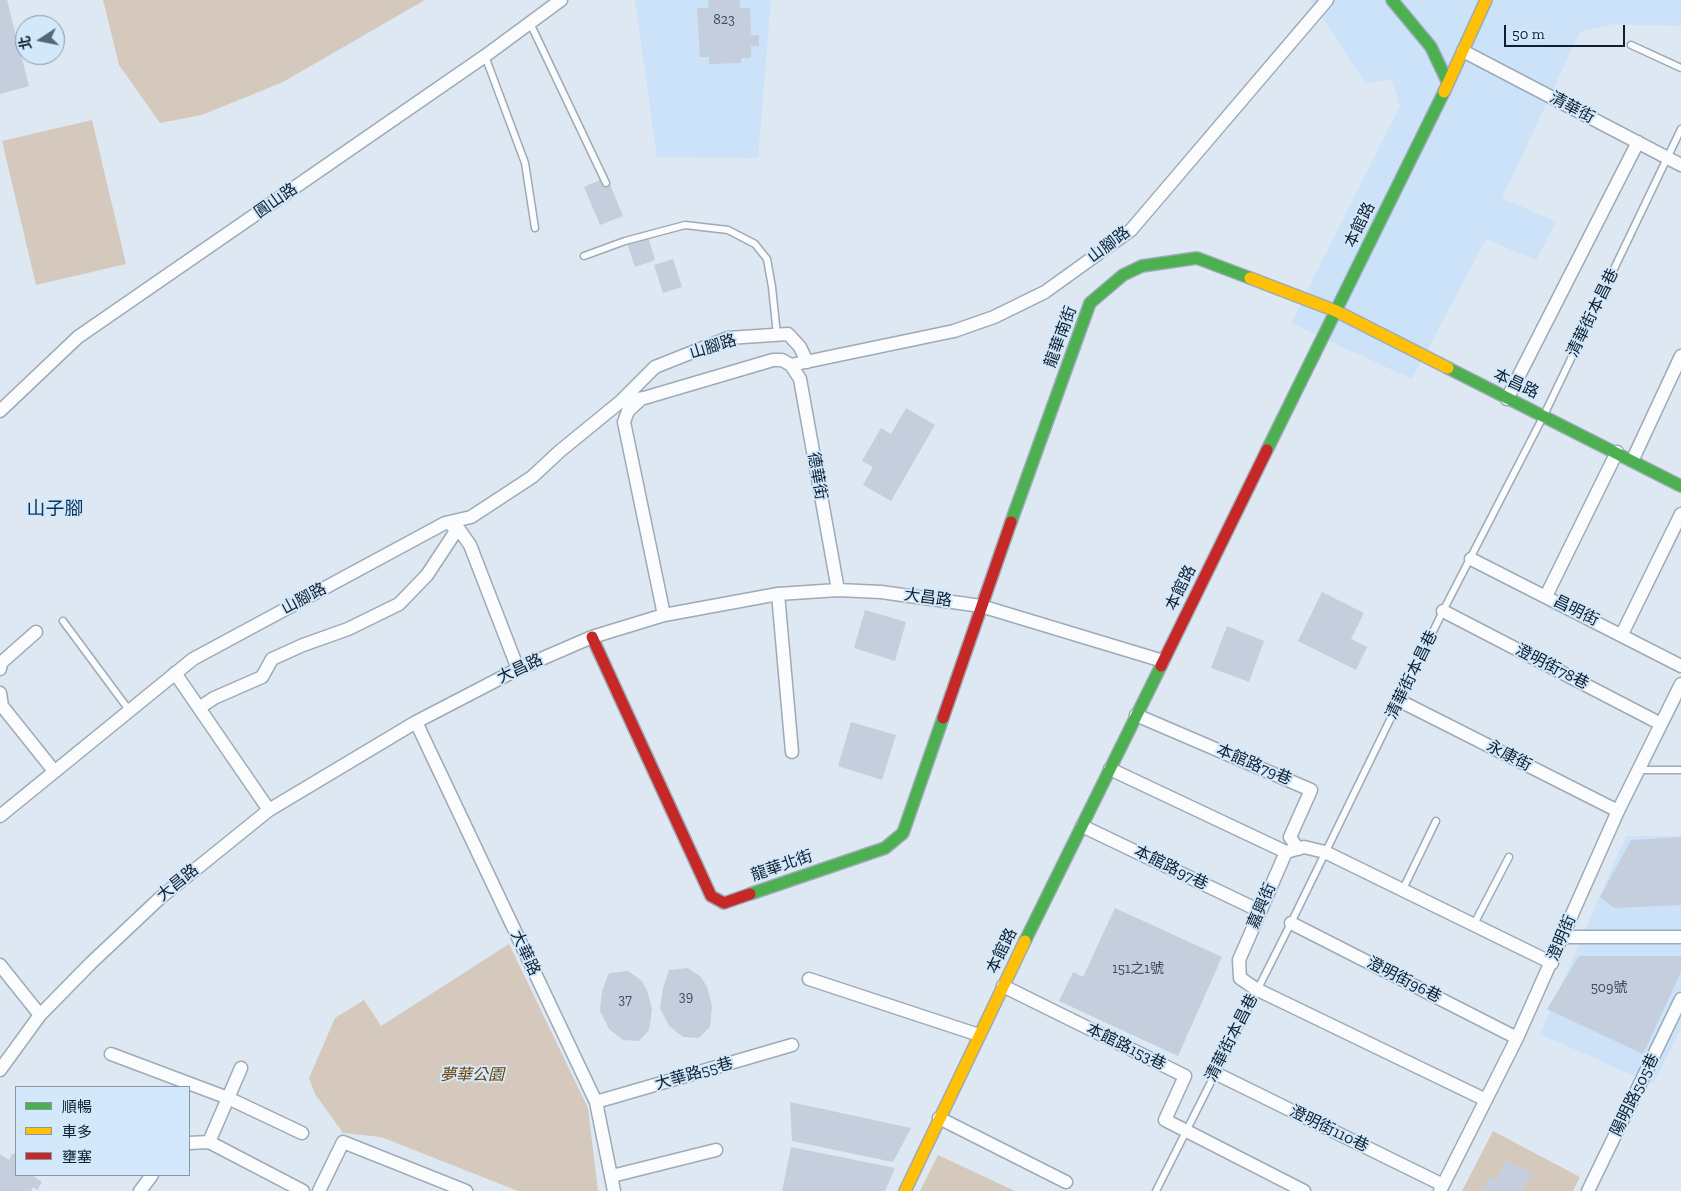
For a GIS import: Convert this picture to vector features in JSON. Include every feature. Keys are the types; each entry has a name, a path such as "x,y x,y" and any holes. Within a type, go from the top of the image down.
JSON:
{"street":[{"name":"圓山路","path":"0,411 78,337 485,56 561,0"},
{"name":"山腳路","path":"620,402 644,398 773,360 782,360 791,365 954,331 994,317 1045,292 1131,230 1327,0"},
{"path":"1392,0 1431,47 1448,83"},
{"name":"本館路","path":"905,1191 1003,986 1448,83 1486,0"},
{"name":"清華街","path":"1463,51 1681,165"},
{"path":"1507,399 1638,142"},
{"name":"龍華南街","path":"981,606 1090,303 1123,275 1142,266 1197,258 1336,311"},
{"name":"本昌路","path":"1336,311 1507,399 1633,459 1681,486"},
{"name":"山腳路","path":"0,816 193,659 444,523 471,517 532,477 560,451 620,402 655,367 728,338 788,334 800,347 807,362"},
{"path":"1633,459 1681,356"},
{"name":"德華街","path":"791,365 800,379 838,590"},
{"path":"644,398 628,411 624,422 664,615"},
{"path":"1546,596 1617,452"},
{"path":"1622,634 1681,514"},
{"path":"444,523 458,528 470,544 518,668"},
{"path":"199,708 214,698 262,676 272,659 303,645 348,629 399,604 427,575 458,528"},
{"name":"昌明街","path":"1471,559 1622,634 1681,666"},
{"name":"大昌路","path":"0,1070 40,1015 90,963 160,898 269,810 416,722 518,668 592,637 664,615 778,594 838,590 881,592 981,606 1163,661"},
{"path":"778,594 792,752"},
{"name":"龍華北街","path":"592,637 711,896 724,903 885,848 903,832 981,606"},
{"name":"澄明街78巷","path":"1444,611 1661,724"},
{"path":"0,669 1,663 36,632"},
{"path":"174,673 269,810"},
{"name":"澄明街","path":"1442,1188 1517,1038 1618,811 1681,684"},
{"path":"0,693 1,707 54,772"},
{"name":"永康街","path":"1400,701 1618,811"},
{"name":"本館路79巷","path":"1136,715 1311,790 1290,837 1292,851"},
{"name":"大華路","path":"416,722 596,1102 614,1191"},
{"path":"1110,769 1292,851 1304,847 1325,852 1552,962"},
{"name":"本館路97巷","path":"1082,826 1260,911"},
{"name":"嘉興街","path":"1292,851 1260,911 1239,960 1240,978 1256,989 1486,1100"},
{"name":"澄明街96巷","path":"1292,922 1517,1038"},
{"path":"1562,937 1681,937"},
{"path":"0,965 40,1015"},
{"path":"809,979 979,1035"},
{"name":"本館路153巷","path":"1003,986 1185,1076 1164,1120 1186,1131"},
{"name":"陽明路505巷","path":"1588,1191 1681,999"},
{"name":"大華路55巷","path":"596,1102 792,1045"},
{"path":"111,1054 228,1098 302,1133"},
{"path":"209,1142 241,1068"},
{"name":"澄明街110巷","path":"1215,1072 1442,1188"},
{"path":"940,1118 1066,1182"},
{"path":"1186,1131 1304,1191"},
{"path":"190,1143 209,1142 303,1191"},
{"path":"319,1191 343,1142 466,1191"},
{"path":"612,1176 716,1150"},
{"path":"140,1191 151,1176"}],"lane":[{"path":"530,23 606,183"},
{"path":"1631,45 1681,68"},
{"path":"485,56 525,163 536,228"},
{"name":"清華街本昌巷","path":"1156,1191 1256,989 1292,922 1444,611 1544,415 1681,129"},
{"path":"584,256 625,241 685,225 728,230 755,244 767,259 772,287 776,335"},
{"path":"63,621 129,710"},
{"path":"1638,770 1681,770"},
{"path":"1403,889 1436,821"},
{"path":"1474,924 1509,857"}],"shaded area":[{"path":"635,0 771,0 758,158 657,157"},
{"path":"1311,0 1681,0 1681,26 1614,24 1580,32 1502,198 1556,222 1536,260 1486,239 1412,379 1291,323 1400,106 1392,79 1366,84"},
{"path":"1626,836 1681,836 1681,1029 1653,1084 1540,1034"}],"green space":[{"path":"103,0 425,0 283,82 202,115 160,123 119,65"},
{"path":"92,120 126,264 36,285 2,141"},
{"name":"夢華公園","path":"509,944 588,1108 598,1191 518,1191 381,1137 343,1133 315,1094 309,1078 335,1018 364,1000 381,1026"},
{"path":"1493,1131 1580,1177 1573,1191 1462,1191"},
{"path":"938,1155 1015,1191 920,1191"}],"building":[{"path":"0,0 7,0 15,31 15,65 24,65 29,86 0,94"},
{"path":"708,0 740,0 740,8 750,8 751,35 759,35 759,46 751,46 751,58 741,58 741,63 709,64 709,57 700,57 697,8 709,8"},
{"path":"607,177 623,216 600,225 584,187"},
{"path":"647,233 655,260 635,267 626,240"},
{"path":"673,259 682,287 663,293 654,265"},
{"path":"906,408 935,425 891,501 863,485 873,467 862,461 881,428 891,434"},
{"path":"1322,592 1364,613 1351,639 1367,647 1356,670 1298,641"},
{"path":"865,610 906,622 895,661 854,648"},
{"path":"1227,626 1264,641 1249,682 1211,668"},
{"path":"851,722 896,735 882,780 838,766"},
{"path":"1681,837 1681,905 1614,908 1600,897 1631,840"},
{"path":"1115,908 1222,957 1178,1056 1059,1001 1073,972 1083,977"},
{"path":"1579,956 1681,956 1681,972 1643,1054 1547,1009"},
{"path":"688,968 701,977 707,987 712,1006 710,1027 699,1038 683,1037 669,1026 660,1008 663,988 669,970"},
{"path":"628,971 641,980 647,990 652,1009 649,1030 639,1041 623,1040 609,1029 600,1011 602,991 609,973"},
{"path":"790,1102 911,1128 893,1162 792,1141"},
{"path":"791,1147 895,1168 885,1191 782,1191"},
{"path":"13,1153 15,1154 15,1176 33,1176 42,1182 37,1190 33,1187 31,1191 0,1191 0,1154 9,1160"},
{"path":"1506,1160 1532,1173 1523,1191 1483,1190 1490,1177 1496,1180"}],"traffic: fast":[{"path":"1392,0 1431,47 1448,83"},
{"path":"1267,450 1444,92"},
{"path":"1011,522 1090,303 1123,275 1142,266 1197,258 1250,278"},
{"path":"1448,368 1681,486"},
{"path":"1025,941 1161,666"},
{"path":"750,894 885,848 903,833 943,718"}],"traffic: slow":[{"path":"1444,92 1486,0"},
{"path":"1250,278 1336,311 1448,368"},
{"path":"905,1191 1025,941"}],"traffic: jam":[{"path":"1161,666 1267,450"},
{"path":"943,718 1011,522"},
{"path":"592,637 711,896 724,903 750,894"}],"district":[{"name":"山子腳","path":"55,510"}]}
